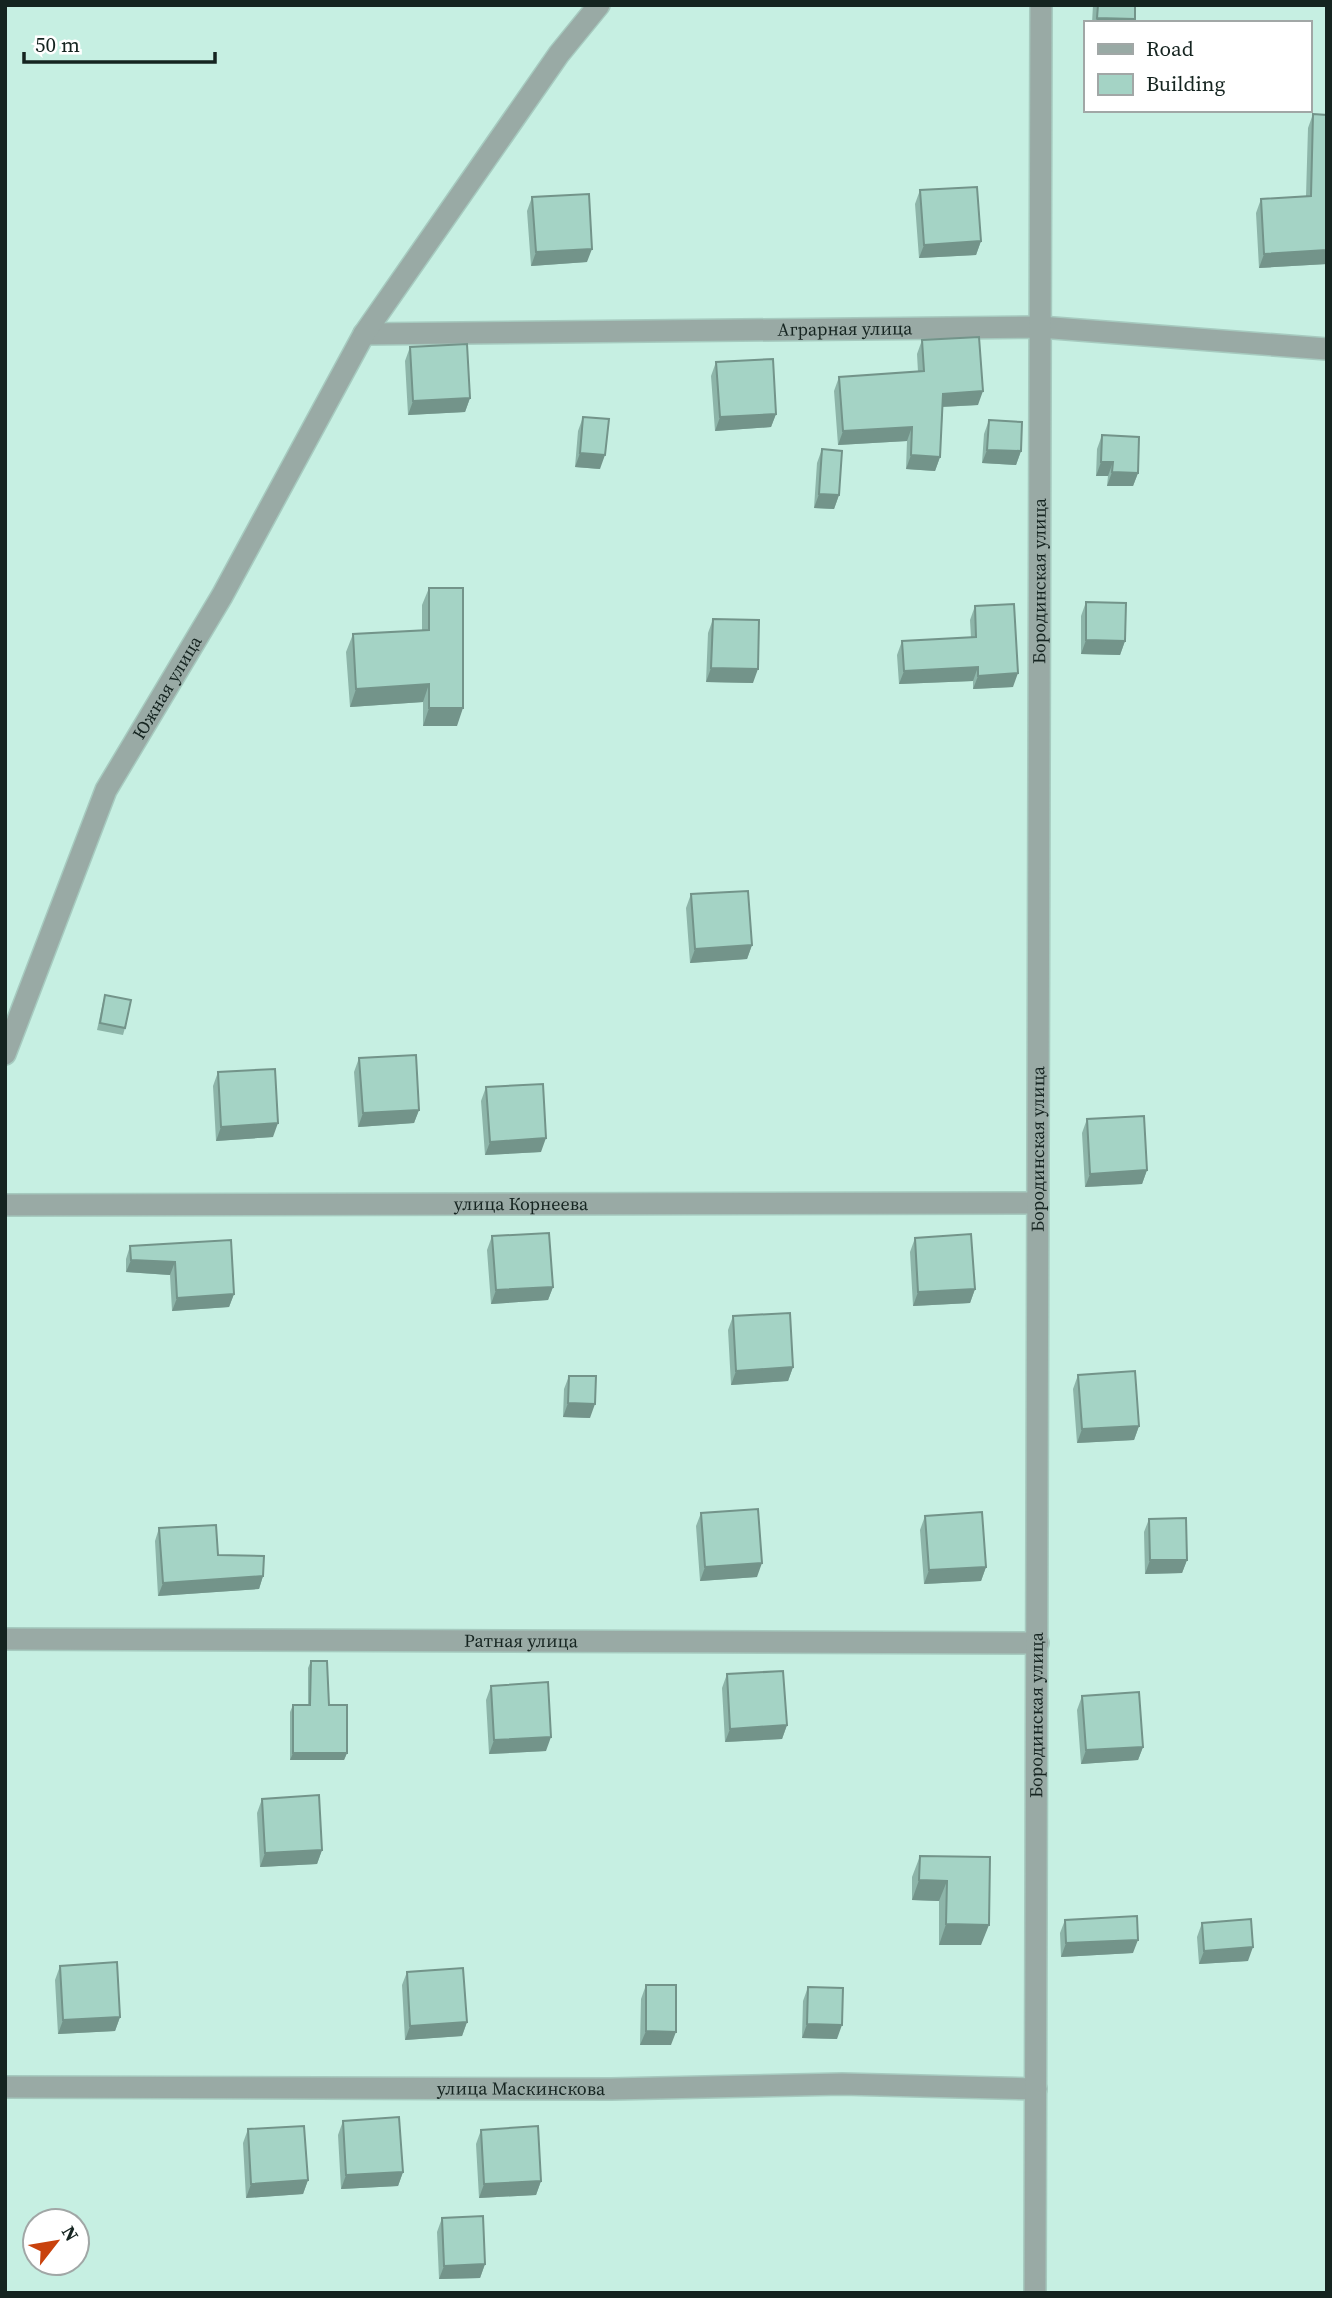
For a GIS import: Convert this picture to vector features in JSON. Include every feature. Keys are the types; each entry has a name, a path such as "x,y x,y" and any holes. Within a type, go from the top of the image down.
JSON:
{"street":[{"name":"Южная улица","path":"5,1054 106,790 222,596 364,334 559,54 599,5"},
{"name":"Бородинская улица","path":"1035,2293 1041,5"},
{"name":"Аграрная улица","path":"364,334 1040,327 1327,349"},
{"name":"улица Корнеева","path":"5,1206 1038,1203"},
{"name":"Ратная улица","path":"5,1639 1038,1643"},
{"name":"улица Маскинскова","path":"5,2087 611,2089 842,2084 1036,2089"}],"building":[{"path":"1098,5 1135,5 1135,19 1097,18"},
{"path":"1313,114 1327,115 1327,250 1264,254 1261,199 1311,196"},
{"path":"977,187 981,241 924,245 920,190"},
{"path":"589,194 592,249 536,252 532,197"},
{"path":"979,337 983,391 943,394 940,457 911,455 912,427 843,431 839,377 924,371 922,340"},
{"path":"467,344 470,398 413,401 410,347"},
{"path":"773,359 776,414 720,417 716,362"},
{"path":"583,417 609,419 605,455 580,453"},
{"path":"989,420 1022,422 1021,451 987,450"},
{"path":"1102,435 1139,437 1138,473 1112,472 1113,462 1101,462"},
{"path":"822,449 842,451 839,495 819,494"},
{"path":"429,588 463,588 463,708 429,708 429,684 356,689 353,634 429,630"},
{"path":"1086,602 1126,603 1125,641 1086,640"},
{"path":"1014,604 1018,673 978,676 978,667 904,671 902,641 976,637 975,606"},
{"path":"713,619 759,620 758,669 711,668"},
{"path":"748,891 752,945 695,949 691,894"},
{"path":"105,995 131,1000 125,1028 100,1023"},
{"path":"416,1055 419,1110 363,1113 359,1058"},
{"path":"275,1069 278,1123 221,1127 218,1072"},
{"path":"543,1084 546,1138 490,1142 486,1087"},
{"path":"1144,1116 1147,1170 1090,1174 1087,1119"},
{"path":"549,1233 553,1287 496,1290 492,1236"},
{"path":"971,1234 975,1289 918,1292 915,1238"},
{"path":"231,1240 234,1294 177,1298 175,1262 131,1260 130,1246"},
{"path":"790,1313 793,1367 736,1371 733,1316"},
{"path":"1135,1371 1139,1426 1082,1429 1078,1375"},
{"path":"569,1376 596,1376 595,1404 568,1403"},
{"path":"758,1509 762,1563 705,1567 701,1513"},
{"path":"982,1512 986,1567 929,1570 925,1516"},
{"path":"1186,1518 1187,1560 1150,1560 1149,1519"},
{"path":"216,1525 218,1555 264,1556 263,1576 163,1583 159,1528"},
{"path":"311,1661 327,1661 329,1705 347,1705 347,1753 293,1753 293,1705 310,1705"},
{"path":"783,1671 787,1725 730,1729 727,1674"},
{"path":"548,1682 551,1737 494,1740 491,1686"},
{"path":"1139,1692 1143,1747 1086,1750 1082,1696"},
{"path":"319,1795 322,1850 265,1853 262,1799"},
{"path":"920,1856 990,1857 989,1925 946,1924 947,1881 919,1880"},
{"path":"1137,1916 1138,1940 1066,1943 1065,1920"},
{"path":"1251,1919 1253,1947 1204,1951 1202,1923"},
{"path":"117,1962 120,2017 63,2020 60,1966"},
{"path":"463,1968 467,2022 410,2026 407,1972"},
{"path":"646,1985 676,1985 676,2032 646,2031"},
{"path":"808,1987 843,1988 842,2025 807,2024"},
{"path":"399,2117 403,2172 346,2175 343,2121"},
{"path":"304,2126 308,2180 251,2184 248,2129"},
{"path":"538,2126 541,2181 484,2184 481,2130"},
{"path":"483,2216 485,2264 444,2266 442,2218"}]}
